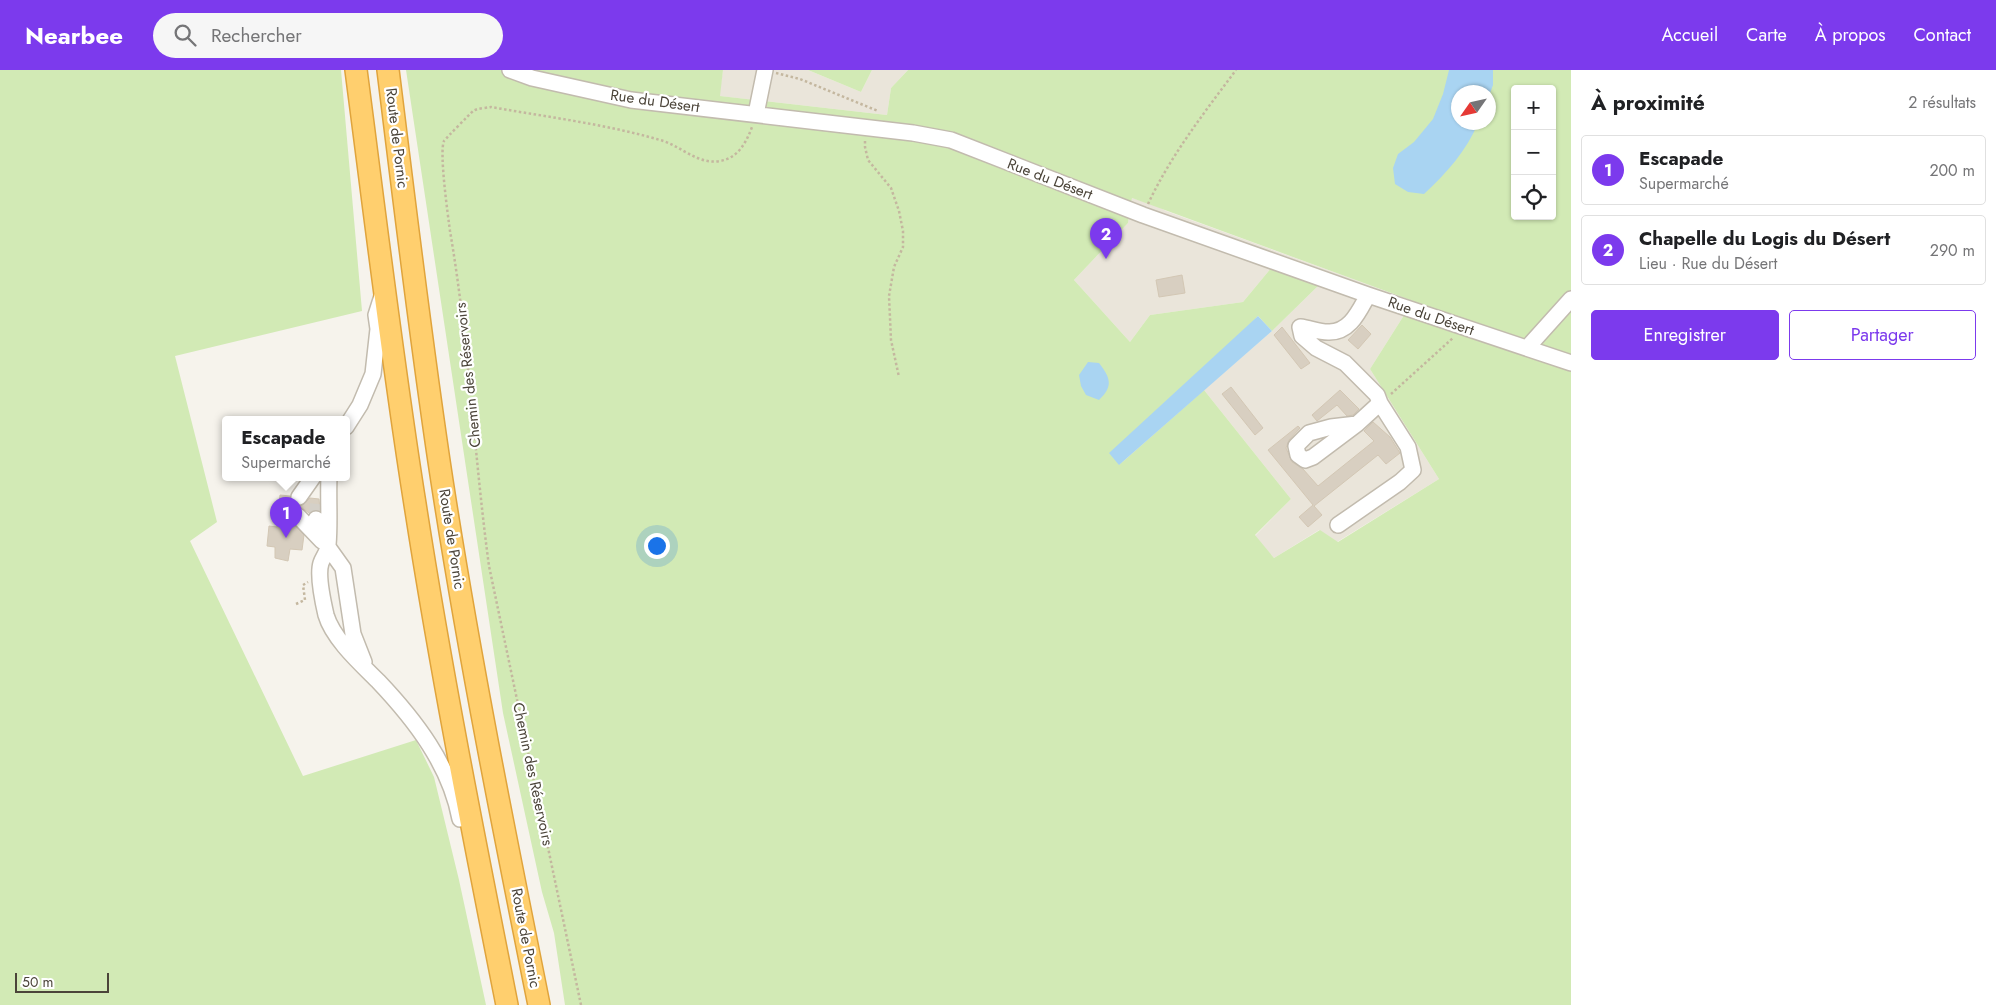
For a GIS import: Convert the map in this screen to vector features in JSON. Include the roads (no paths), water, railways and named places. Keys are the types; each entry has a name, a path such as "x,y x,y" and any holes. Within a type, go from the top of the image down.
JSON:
{"highway":[{"name":"Route de Pornic","path":"356,70 402,421 429,596 507,1005"},
{"name":"Route de Pornic","path":"388,70 432,405 456,566 539,1005"}],"street":[{"name":"Rue du Désert","path":"510,70 532,78 631,100 935,136 950,140 1143,215 1571,363"},
{"path":"756,114 770,71"},
{"path":"350,421 360,405 373,374 378,329 376,315 384,289"},
{"path":"1338,524 1400,482 1414,470 1408,447 1380,403 1377,395 1345,363 1316,348 1302,336 1300,327 1327,332 1340,331 1357,316 1368,294"},
{"path":"1527,348 1571,299"},
{"path":"1357,424 1380,403"},
{"path":"309,498 315,481"},
{"path":"329,481 328,547 321,563 320,574 327,617 334,632 407,711 430,745 458,804 472,884 487,906"},
{"path":"307,517 343,568 353,634 368,670"}],"water":[{"path":"1449,70 1493,70 1493,85 1451,85 1451,130 1474,130 1455,161 1424,194 1408,192 1395,184 1393,168 1398,154 1414,142 1433,119 1443,94"},
{"path":"1258,316 1272,331 1119,465 1109,453"},
{"path":"1088,362 1099,363 1108,377 1107,390 1099,400 1086,395 1081,386 1079,375"}],"tunnel":[{"path":"316,519 318,499"}],"place":[{"name":"Chapelle du Logis du Désert","path":"1106,259"},
{"name":"Escapade","path":"286,538"}]}
